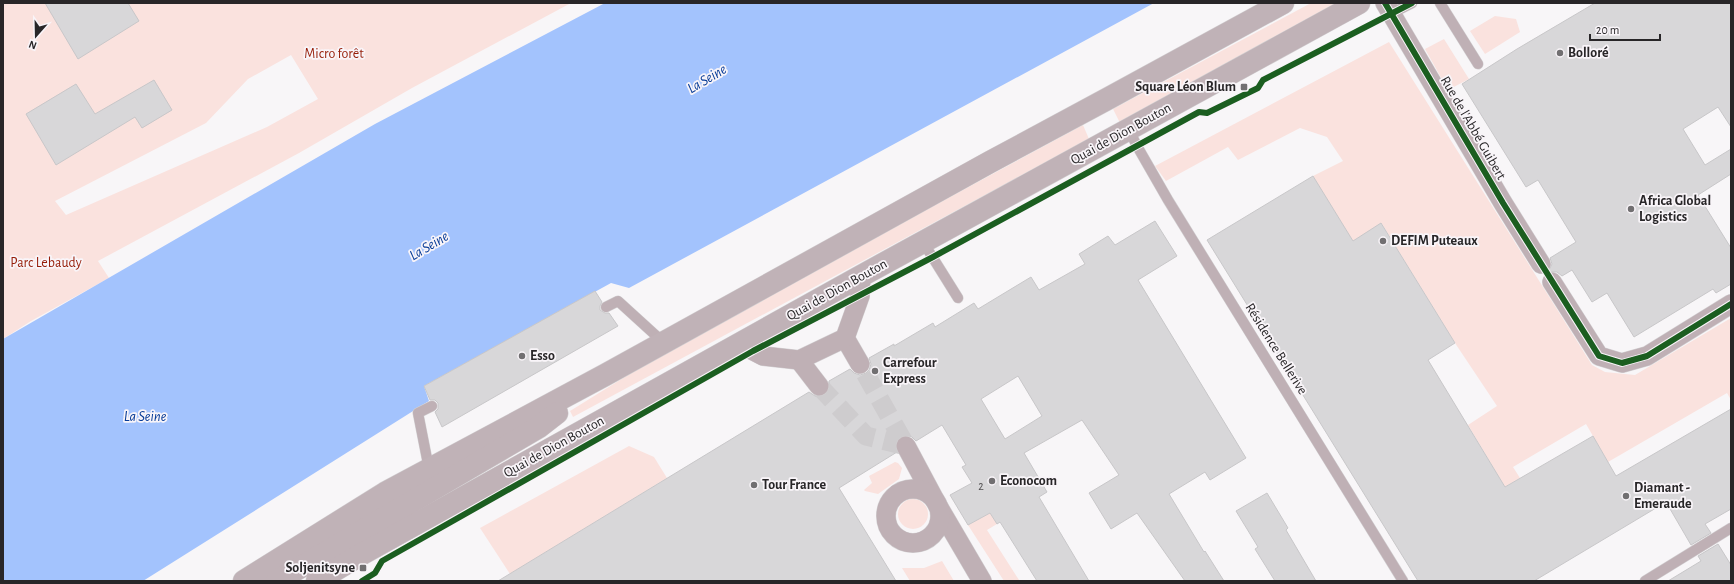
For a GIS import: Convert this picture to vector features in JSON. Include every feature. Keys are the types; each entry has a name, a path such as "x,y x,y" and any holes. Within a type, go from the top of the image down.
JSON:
{"main road":[{"name":"Quai de Dion Bouton","path":"244,581 378,497 605,375 990,162 1283,3"},
{"name":"Quai de Dion Bouton","path":"317,581 368,550 860,276 1359,3"},
{"name":"Quai de Dion Bouton","path":"277,581 539,428 605,375"}],"street":[{"name":"Rue de l'Abbé Guibert","path":"1388,8 1503,203 1541,264"},
{"path":"740,344 763,356 799,360 845,338 860,296 860,276"},
{"path":"1552,282 1600,356 1622,363 1647,356 1731,304"},
{"path":"845,338 860,364"},
{"path":"799,360 819,386"},
{"path":"906,446 938,506 982,581"}],"lane":[{"path":"1388,8 1412,3"},
{"path":"1440,3 1478,64"},
{"name":"Résidence Bellerive","path":"1129,130 1136,146 1168,200 1403,581"},
{"path":"923,242 958,298"},
{"path":"606,307 618,301 663,342"},
{"path":"430,469 418,413 432,406"},
{"path":"1645,581 1731,528"}],"green space":[{"path":"3,3 571,3 412,88 299,153 98,261 109,278 31,321 3,339","holes":["291,55 318,99 267,127 66,215 55,201 206,123 248,79"]},
{"path":"1311,3 1340,3 1120,123 1113,109"},
{"path":"1495,16 1516,19 1520,32 1485,54 1470,31"},
{"path":"1444,39 1469,79 1448,90 1425,49"},
{"path":"1389,42 1592,365 1605,372 1635,375 1731,318 1731,400 1727,393 1608,462 1586,424 1513,467 1520,478 1505,487 1468,425 1497,406 1455,343 1382,224 1353,241 1313,176 1343,161 1327,137 1300,128 1238,160 1228,147 1166,181 1155,166"},
{"path":"1083,125 1089,139 573,417 570,411 678,344"},
{"path":"629,446 654,457 667,478 510,574 480,528"},
{"path":"895,462 902,468 899,479 878,494 864,490 872,483 869,476"},
{"path":"913,499 924,503 928,514 924,525 913,529 902,525 898,514 902,503"},
{"path":"990,513 997,524 987,530 1019,580 1018,581 1004,581 968,525"},
{"path":"942,561 954,581 910,581 902,568 924,568"}],"water":[{"name":"La Seine","path":"605,3 1154,3 629,288 611,283 424,386 429,401 143,581 3,581 3,339 375,124"}],"building":[{"path":"45,3 128,3 139,21 78,59"},
{"path":"1595,3 1731,3 1731,127 1718,107 1683,129 1705,165 1731,149 1731,174 1698,195 1731,248 1731,284 1716,293 1713,289 1634,337 1607,293 1592,302 1572,270 1562,276 1557,272 1548,272 1552,264 1550,258 1576,242 1538,180 1526,187 1462,84 1517,49"},
{"path":"154,80 172,110 142,128 135,117 56,165 26,114 76,84 95,114"},
{"path":"1313,176 1353,241 1381,223 1455,343 1428,360 1505,487 1593,436 1616,476 1731,409 1731,509 1705,524 1711,533 1691,545 1666,502 1534,581 1418,581 1207,240"},
{"path":"1155,221 1177,256 1138,280 1246,458 1210,480 1205,472 1169,494 1204,552 1205,551 1224,581 1185,581 1137,513 1111,529 1089,493 1119,475 1082,420 1024,453 1047,492 1039,497 1089,581 1037,581 1000,522 997,524 990,513 968,525 950,495 972,483 962,467 966,465 942,425 916,441 907,435 901,437 897,440 895,445 897,452 839,488 896,581 498,581 809,392 815,396 821,397 825,395 829,390 829,381 850,369 854,373 860,375 866,373 871,364 869,358 894,344 894,346 933,323 935,327 974,303 978,309 1031,277 1039,290 1085,264 1079,254 1108,236 1115,245","holes":["1018,376 1042,416 1005,439 981,399"]},
{"name":"Esso","path":"595,291 602,302 600,310 605,313 609,313 618,326 442,427 435,412 438,409 438,403 435,400 430,400 424,386"},
{"path":"1267,493 1288,528 1286,530 1316,581 1275,581 1255,549 1258,547 1236,511"},
{"path":"1718,544 1731,565 1731,581 1668,581 1701,561 1698,556"}],"tunnel":[{"path":"819,386 866,436 906,446 860,364"}],"cycle path":[{"path":"1385,3 1503,203 1599,356 1622,363 1647,356 1731,304"},
{"path":"362,581 375,573 382,561 753,351 933,257 1199,112 1207,113 1258,88 1263,80 1412,3"}],"place":[{"name":"Bolloré","path":"1560,53"},
{"name":"Square Léon Blum","path":"1244,87"},
{"name":"Africa Global Logistics","path":"1631,209"},
{"name":"DEFIM Puteaux","path":"1383,241"},
{"name":"Esso","path":"522,356"},
{"name":"Carrefour Express","path":"875,371"},
{"name":"Econocom","path":"992,481"},
{"name":"Tour France","path":"754,485"},
{"name":"Diamant - Emeraude","path":"1626,496"},
{"name":"Soljenitsyne","path":"363,568"}],"park label":[{"name":"Micro forêt","path":"334,54"},
{"name":"Parc Lebaudy","path":"46,263"}]}
